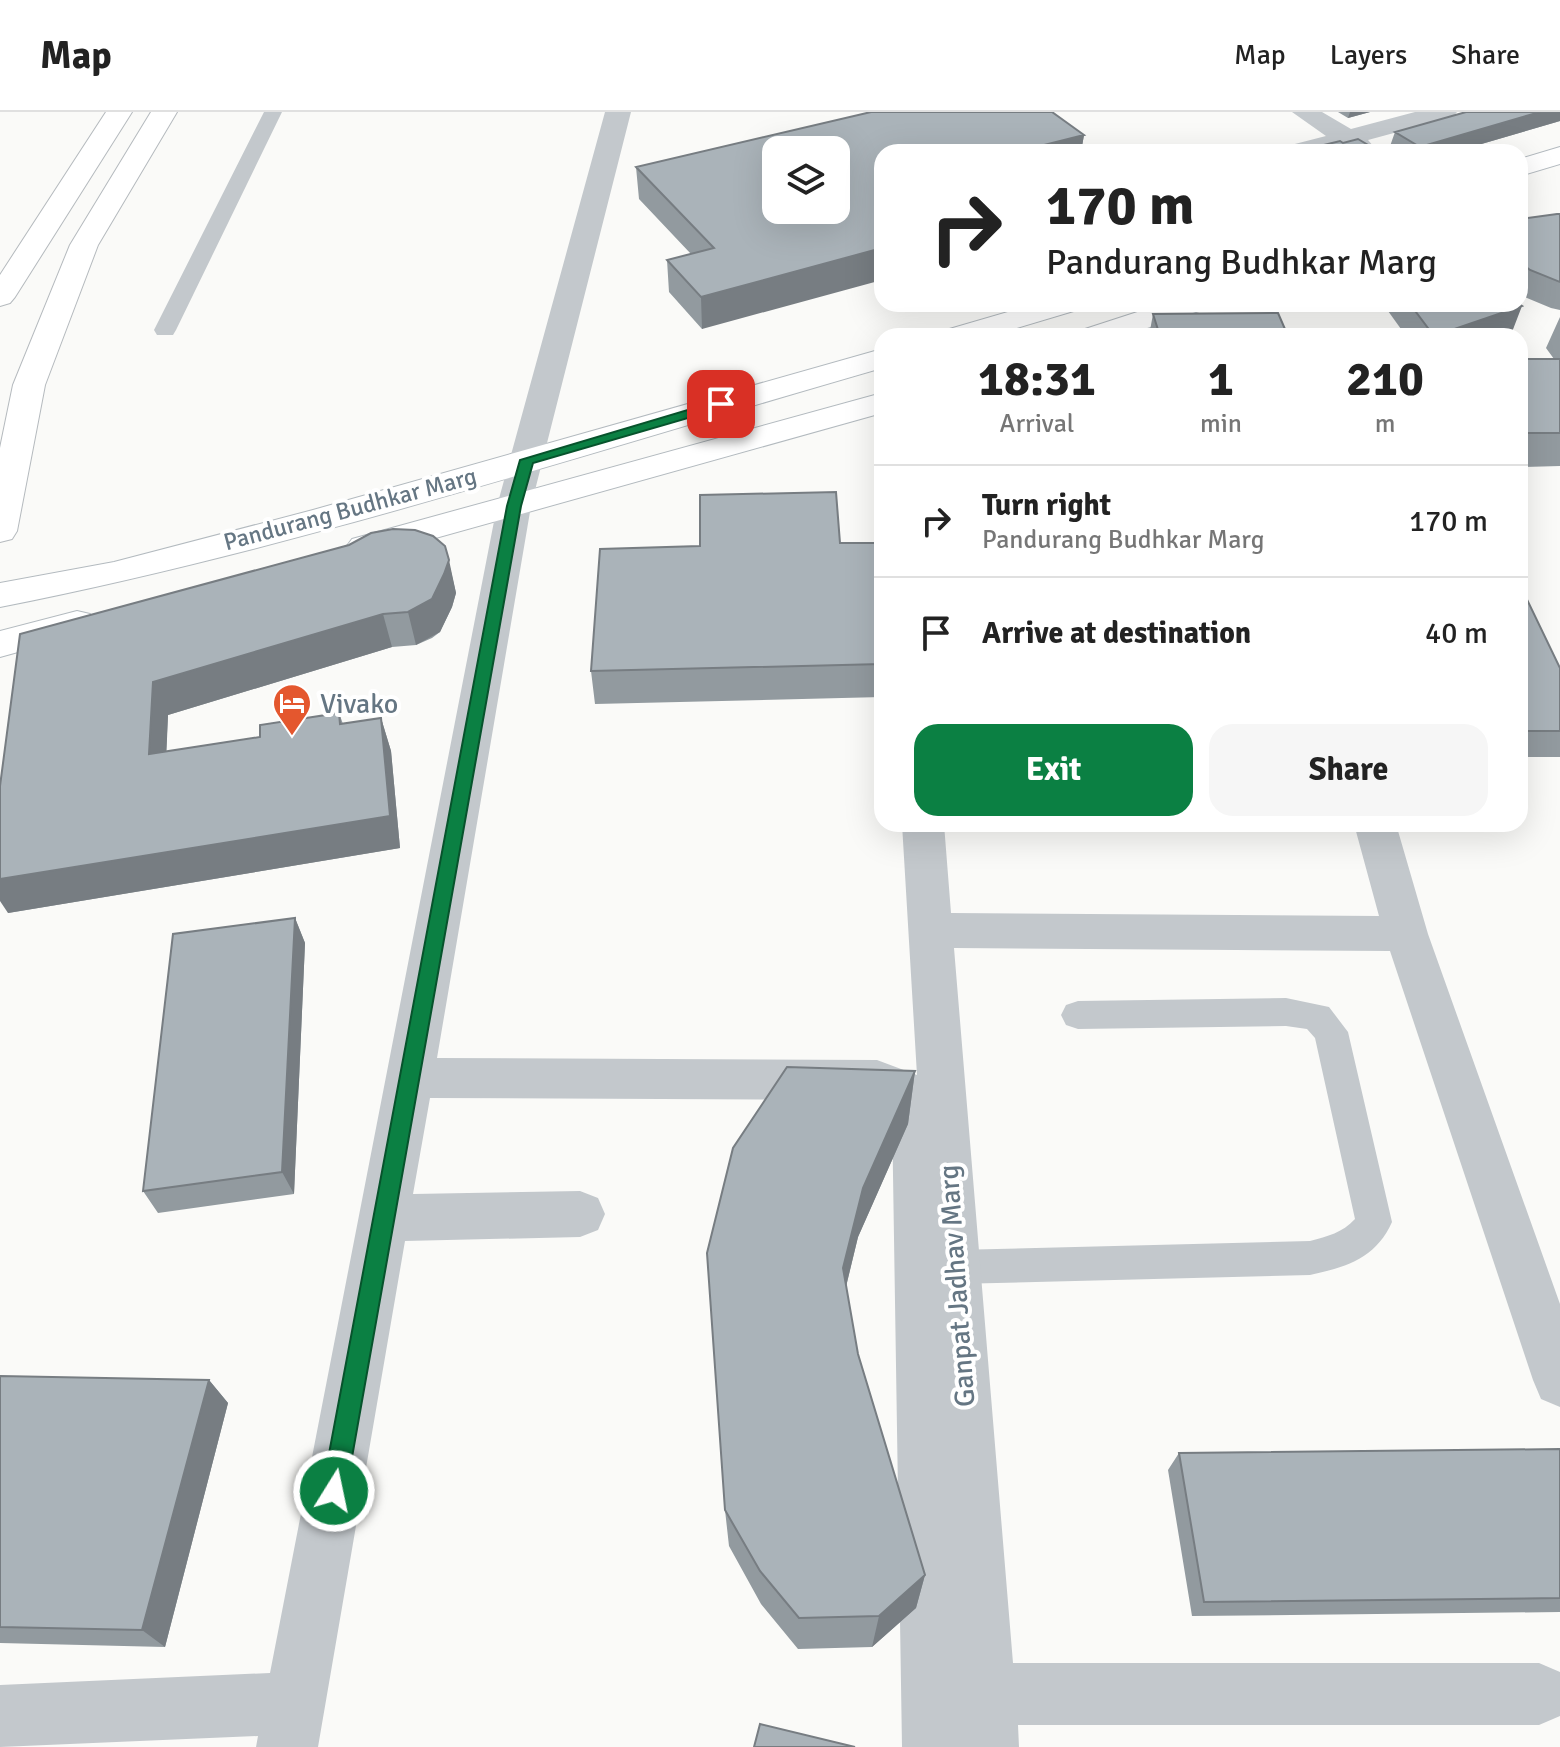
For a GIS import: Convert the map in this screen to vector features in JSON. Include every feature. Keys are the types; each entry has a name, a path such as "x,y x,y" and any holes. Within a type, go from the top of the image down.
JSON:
{"main road":[{"path":"0,297 119,112"},
{"path":"0,531 29,385 84,245 164,112"},
{"path":"1528,165 1560,155"},
{"path":"984,328 1039,312"},
{"path":"1065,312 1082,328"},
{"path":"1116,328 1166,312"},
{"name":"Pandurang Budhkar Marg","path":"0,595 129,569 527,460 874,360"},
{"name":"Pandurang Budhkar Marg","path":"334,555 874,405"},
{"path":"0,644 106,615"}],"street":[{"path":"0,1716 291,1725 514,506 618,112"},
{"path":"1305,112 1357,144"},
{"path":"1325,144 1444,112"},
{"name":"Ganpat Jadhav Marg","path":"924,832 986,1721"},
{"path":"1377,832 1406,934 1560,1380"},
{"path":"931,930 1406,934"},
{"path":"409,1078 877,1080 905,1091 916,1107 933,1747"},
{"path":"384,1218 580,1214"},
{"path":"986,1721 1539,1694"}],"lane":[{"path":"165,330 273,112"},
{"path":"954,1267 1310,1258 1344,1250 1364,1240 1374,1222 1331,1032 1317,1017 1286,1012 1078,1015"}],"building":[{"path":"871,112 1052,112 1084,135 1048,144 874,144 874,250 701,297 667,260 714,248 636,167 762,138 762,224 850,224 850,136 768,136"},
{"path":"1466,112 1540,112 1430,144 1415,144 1395,132"},
{"path":"1358,139 1366,144 1328,144"},
{"path":"1560,214 1560,282 1528,268 1528,218"},
{"path":"1416,312 1504,312 1457,328 1428,328"},
{"path":"1278,313 1285,328 1157,328 1153,314"},
{"path":"1528,359 1560,359 1560,433 1528,433"},
{"path":"836,492 840,543 874,543 874,664 591,671 600,549 700,546 700,495"},
{"path":"393,529 415,530 433,536 445,546 449,560 432,599 408,612 383,614 153,682 149,754 260,737 260,725 339,713 340,724 381,718 390,816 0,879 0,786 20,634 349,545 371,533"},
{"path":"1528,602 1560,668 1560,731 1528,731"},
{"path":"295,918 282,1172 143,1191 173,934"},
{"path":"787,1067 915,1071 863,1188 843,1268 858,1354 925,1575 879,1616 799,1618 760,1571 725,1510 707,1253 733,1148"},
{"path":"0,1376 209,1380 142,1630 0,1627"},
{"path":"1560,1449 1560,1598 1204,1602 1179,1453"},
{"path":"760,1724 855,1747 754,1747"}],"place":[{"name":"Vivako","path":"292,737"}],"route":[{"path":"334,1491 514,506 527,460 721,404"}]}
